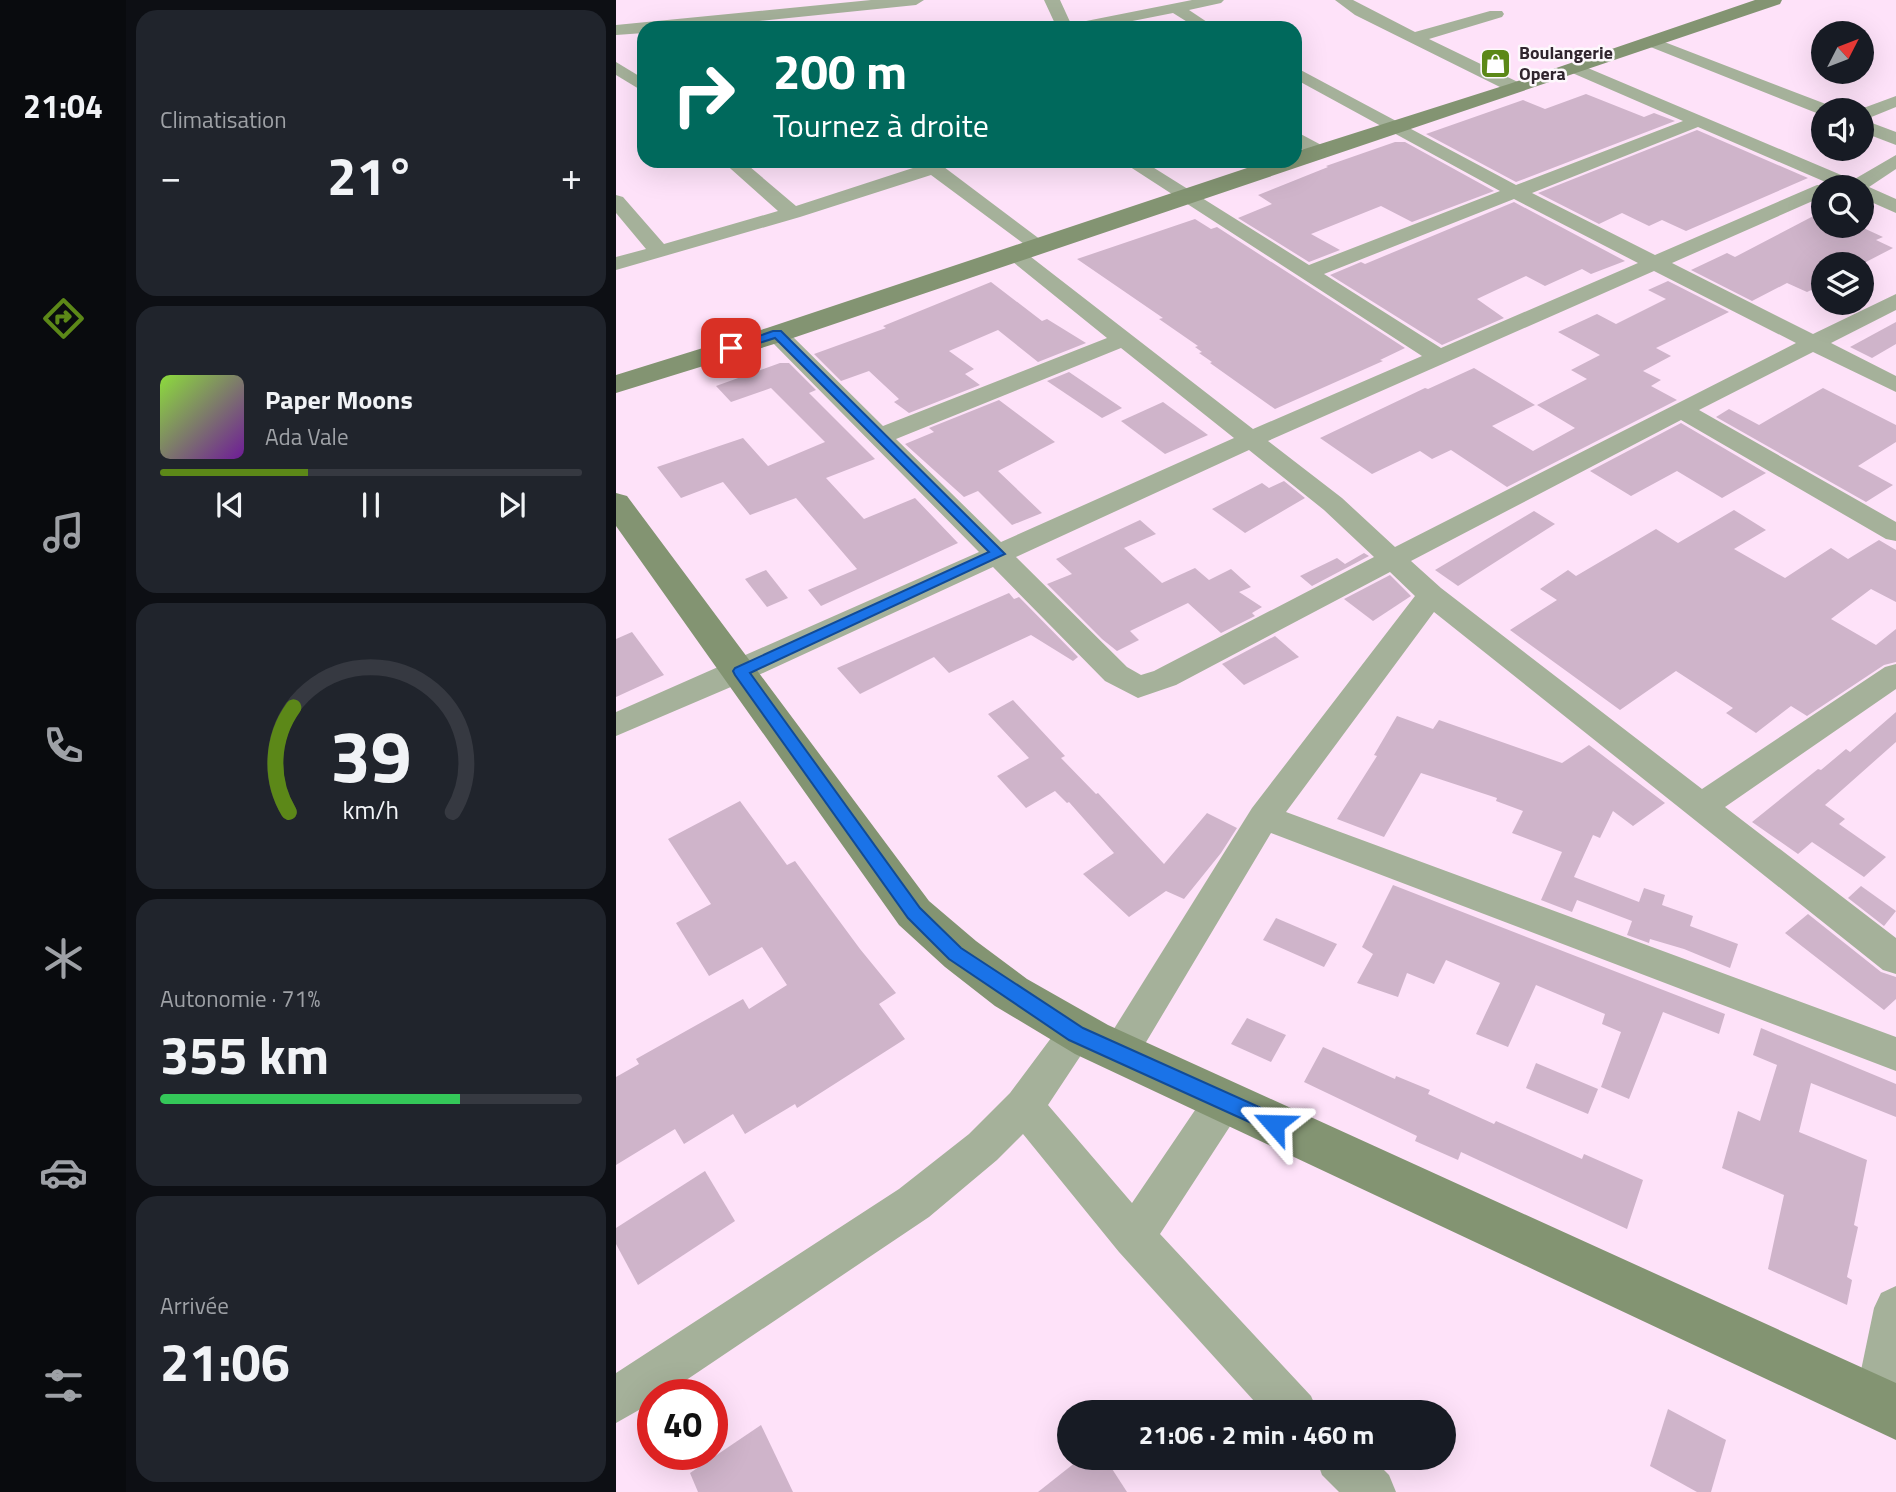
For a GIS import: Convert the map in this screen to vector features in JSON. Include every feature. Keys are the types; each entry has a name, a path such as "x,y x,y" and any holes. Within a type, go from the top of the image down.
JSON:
{"street":[{"path":"698,21 820,5 916,0"},
{"path":"1052,0 1062,21"},
{"path":"1109,21 1216,0"},
{"path":"1343,0 1517,88"},
{"path":"1302,157 1654,43 1773,0"},
{"path":"1175,8 1197,21"},
{"path":"1414,38 1496,14"},
{"path":"616,30 637,28"},
{"path":"1654,43 1811,105"},
{"path":"616,67 637,83"},
{"path":"1576,68 1814,175"},
{"path":"1302,76 1515,192 1896,385"},
{"path":"625,94 637,90"},
{"path":"1874,110 1896,102"},
{"path":"1308,273 1698,121"},
{"path":"1874,130 1896,139"},
{"path":"1302,141 1318,151"},
{"path":"1866,175 1896,161"},
{"path":"739,168 793,214"},
{"path":"616,264 793,214 921,168"},
{"path":"932,168 1027,250 1122,340 1333,505 1431,595 1896,959"},
{"path":"1141,168 1441,358"},
{"path":"616,384 777,334 1270,168"},
{"path":"1874,197 1896,207"},
{"path":"616,725 1252,439 1811,199"},
{"path":"616,201 660,252"},
{"path":"777,334 1116,674 1138,687 1166,678 1896,301"},
{"path":"878,436 1122,340"},
{"path":"1681,410 1896,533"},
{"path":"616,503 741,671 914,913 955,953 1098,1043 1886,1408 1896,1308"},
{"path":"616,1400 914,1203 983,1147 1024,1106 1098,1043 1431,595"},
{"path":"1702,806 1896,674"},
{"path":"1264,817 1896,1054"},
{"path":"1133,1237 1224,1101"},
{"path":"1024,1106 1133,1237 1284,1400"},
{"path":"1351,1470 1372,1492"}],"building":[{"path":"1586,94 1644,117 1654,113 1675,121 1516,182 1426,134 1523,100 1545,109"},
{"path":"1697,130 1808,178 1686,231 1662,220 1649,226 1622,213 1599,224 1538,193"},
{"path":"1395,142 1405,142 1494,191 1412,222 1381,206 1311,234 1340,250 1309,262 1238,218 1272,204 1258,195 1328,167 1326,166"},
{"path":"1514,202 1625,261 1591,274 1582,269 1545,286 1526,276 1477,299 1504,318 1442,345 1330,275 1361,262 1365,264"},
{"path":"1811,217 1811,238 1874,238 1874,233 1883,237 1876,240 1893,248 1874,258 1874,252 1811,252 1811,290 1807,292 1787,283 1752,301 1691,270 1727,253 1735,257"},
{"path":"1195,219 1211,229 1217,227 1405,348 1380,360 1383,361 1275,409 1210,363 1212,362 1199,353 1202,352 1195,347 1198,346 1159,319 1163,318 1077,259"},
{"path":"1668,281 1729,312 1656,348 1671,356 1643,371 1661,380 1651,386 1677,400 1507,487 1451,450 1432,459 1420,451 1372,474 1320,438 1474,368 1535,405 1492,426 1533,451 1575,428 1537,405 1587,379 1571,370 1600,355 1558,332 1597,314 1616,324 1666,299 1648,290"},
{"path":"991,282 1042,321 1047,319 1086,343 1038,362 998,330 949,351 974,369 965,374 980,385 909,413 894,402 899,399 869,371 841,381 814,354 886,328 883,326"},
{"path":"1896,322 1896,344 1872,358 1850,347"},
{"path":"780,363 789,363 816,390 809,393 875,459 826,478 864,519 915,498 958,543 821,606 808,590 857,569 796,498 750,515 723,482 681,498 657,467 743,438 768,466 825,442 771,388 731,402 716,386"},
{"path":"1069,372 1122,408 1102,418 1047,381"},
{"path":"1823,388 1896,425 1896,442 1858,466 1893,485 1866,502 1716,417 1729,409 1759,425"},
{"path":"999,400 1055,442 998,471 1042,513 1012,525 978,491 964,497 905,444 934,432 929,428"},
{"path":"1163,402 1208,435 1165,454 1121,421"},
{"path":"1681,423 1766,473 1722,498 1677,471 1631,496 1590,471"},
{"path":"1284,481 1305,498 1245,533 1212,509 1262,483 1269,488"},
{"path":"1734,510 1766,530 1734,549 1785,578 1831,548 1848,559 1879,540 1896,550 1896,602 1871,589 1831,619 1876,645 1896,629 1896,662 1884,665 1807,716 1791,706 1756,733 1726,713 1733,708 1676,671 1620,710 1510,630 1557,600 1540,589 1568,570 1576,576 1656,529 1678,543"},
{"path":"1534,511 1555,524 1458,586 1435,570"},
{"path":"1140,520 1156,534 1124,548 1162,583 1195,568 1209,580 1231,569 1251,587 1239,592 1262,607 1252,613 1255,616 1221,633 1188,603 1130,631 1139,640 1117,651 1047,584 1072,574 1056,559"},
{"path":"1364,553 1369,556 1312,586 1300,576 1337,558 1345,564"},
{"path":"766,570 788,598 767,607 745,579"},
{"path":"1390,575 1411,596 1373,621 1344,599"},
{"path":"1009,593 1014,599 1019,597 1078,657 1073,661 1031,635 949,673 934,657 860,694 837,668"},
{"path":"632,632 664,675 616,697 616,639"},
{"path":"1275,636 1299,657 1244,685 1222,664"},
{"path":"1013,700 1065,756 1061,758 1096,794 1098,793 1164,864 1207,813 1237,828 1221,853 1184,899 1166,891 1129,917 1083,874 1114,853 1069,802 1055,791 1026,808 997,776 1029,758 988,714"},
{"path":"1896,712 1896,742 1825,805 1845,819 1839,824 1886,857 1864,877 1812,842 1798,854 1752,822 1846,749 1850,752"},
{"path":"1397,716 1433,729 1439,720 1562,763 1589,745 1665,803 1633,826 1613,811 1600,838 1593,835 1574,877 1639,902 1644,888 1665,895 1662,905 1693,916 1690,926 1738,944 1730,968 1684,949 1650,939 1649,943 1627,935 1632,921 1577,900 1572,912 1541,900 1562,852 1512,833 1523,811 1496,801 1497,798 1421,773 1384,837 1337,819 1377,756 1374,755"},
{"path":"740,801 787,865 795,861 896,993 879,1004 905,1039 797,1108 795,1104 745,1134 733,1114 684,1144 675,1129 616,1165 616,1077 639,1064 636,1059 743,999 749,1009 787,985 762,947 709,976 676,923 711,904 668,839"},
{"path":"1393,885 1725,1014 1719,1034 1663,1012 1629,1099 1601,1087 1621,1032 1602,1024 1605,1014 1536,985 1508,1047 1476,1034 1500,983 1446,960 1434,984 1407,973 1398,997 1357,983 1373,954 1362,947"},
{"path":"1861,886 1896,911 1884,926 1848,898"},
{"path":"1808,914 1881,972 1896,977 1896,999 1884,1010 1785,933"},
{"path":"1276,918 1337,944 1324,967 1263,940"},
{"path":"1247,1018 1286,1035 1271,1062 1231,1044"},
{"path":"1761,1028 1896,1084 1896,1117 1811,1083 1799,1132 1867,1160 1854,1225 1858,1227 1847,1277 1852,1280 1847,1305 1768,1269 1784,1195 1722,1168 1738,1111 1760,1121 1777,1065 1753,1055"},
{"path":"1323,1047 1395,1079 1396,1076 1430,1090 1428,1094 1494,1124 1496,1121 1582,1159 1584,1154 1643,1180 1627,1229 1461,1152 1458,1160 1415,1141 1417,1136 1304,1082"},
{"path":"1536,1063 1598,1089 1588,1114 1526,1088"},
{"path":"705,1171 735,1221 638,1285 616,1244 616,1228"},
{"path":"1668,1409 1726,1440 1711,1492 1697,1492 1650,1466"},
{"path":"761,1425 793,1492 698,1492 690,1473 694,1470 728,1470 728,1447"},
{"path":"1066,1470 1113,1470 1127,1492 1038,1492"}],"place":[{"name":"Boulangerie Opera","path":"1496,63"}],"route":[{"path":"731,348 777,334 998,554 741,671 914,913 955,953 1076,1034 1274,1124"}]}
